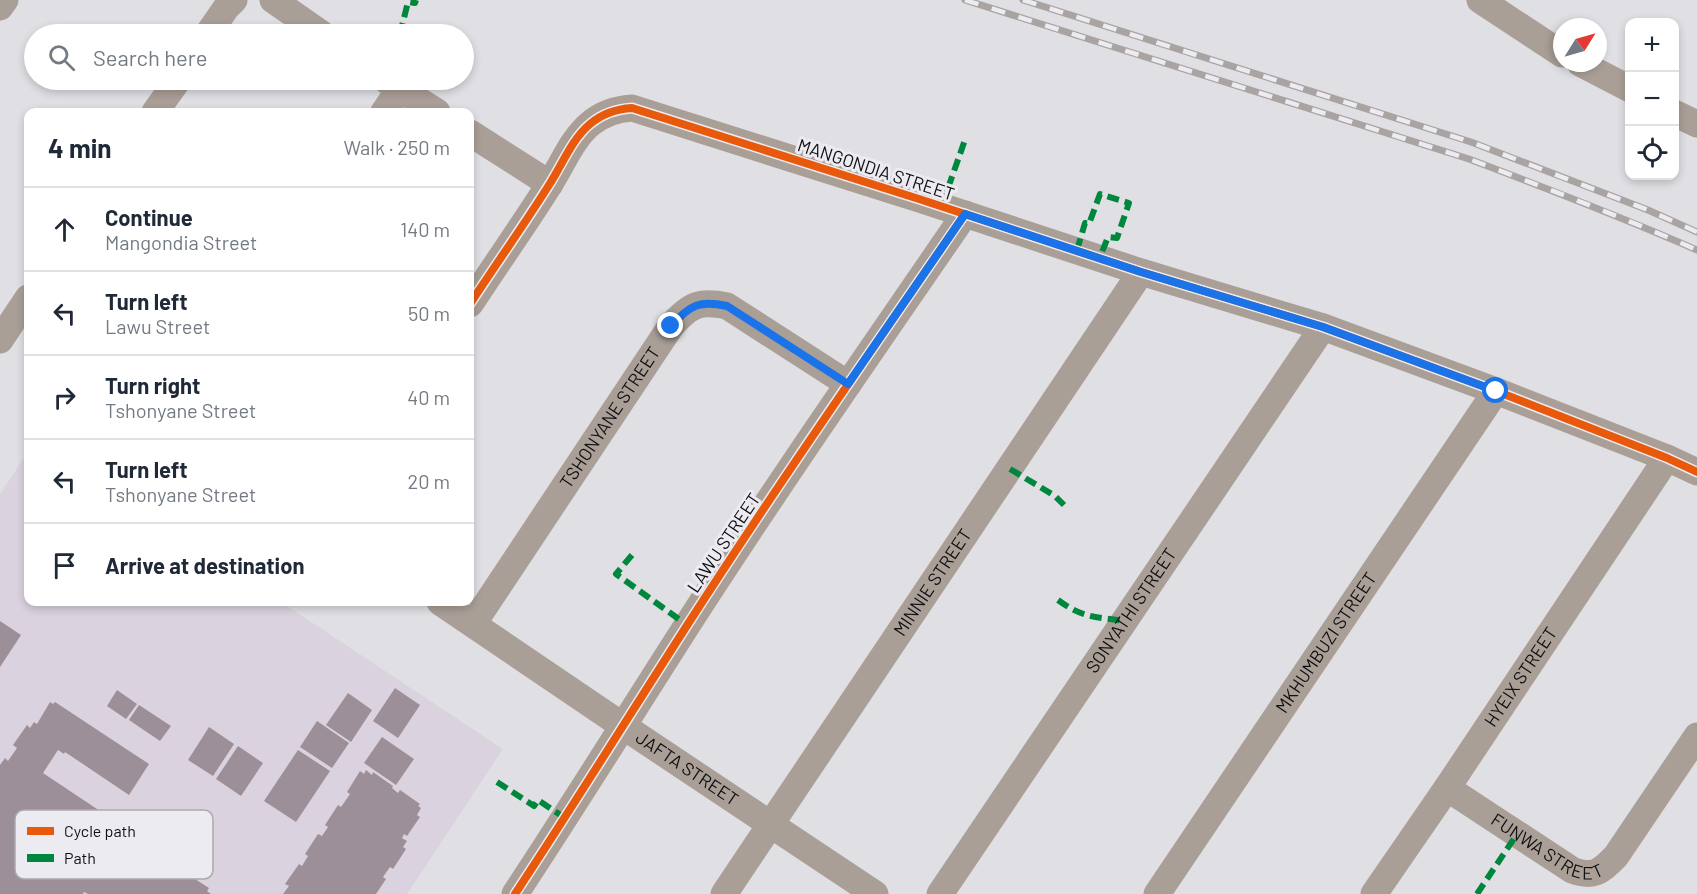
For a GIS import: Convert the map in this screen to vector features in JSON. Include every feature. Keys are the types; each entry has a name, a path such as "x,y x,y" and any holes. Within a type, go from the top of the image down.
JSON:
{"street":[{"path":"0,7 5,0"},
{"path":"215,24 234,0"},
{"path":"273,0 308,24"},
{"path":"1480,0 1553,48"},
{"path":"1597,72 1625,87"},
{"path":"158,108 171,90"},
{"path":"386,108 394,90"},
{"path":"407,90 431,108"},
{"name":"MANGONDIA STREET","path":"474,298 550,184 578,137 600,116 615,109 632,108 1141,272 1323,327 1496,391 1697,472"},
{"path":"1679,115 1697,124"},
{"path":"474,136 550,184"},
{"name":"LAWU STREET","path":"515,894 687,625 965,214"},
{"name":"MINNIE STREET","path":"724,894 1141,272"},
{"name":"TSHONYANE STREET","path":"473,624 671,326 684,312 697,304 711,302 727,306 848,384"},
{"path":"0,340 18,311"},
{"name":"SONYATHI STREET","path":"940,894 1323,327"},
{"name":"MKHUMBUZI STREET","path":"1157,894 1496,391"},
{"name":"HYEIX STREET","path":"1374,894 1448,788 1667,458"},
{"name":"JAFTA STREET","path":"446,606 875,894"},
{"name":"FUNWA STREET","path":"1448,788 1572,870 1584,875 1595,873 1616,856 1697,736"}],"shaded area":[{"path":"24,458 24,606 287,606 503,749 407,894 0,894 0,494"}],"building":[{"path":"0,621 21,635 0,667"},
{"path":"395,688 420,705 398,738 373,721"},
{"path":"117,690 137,704 126,719 107,706"},
{"path":"348,693 372,710 351,742 326,725"},
{"path":"50,702 53,704 55,702 149,764 129,795 65,752 64,754 58,750 43,773 98,810 15,810 15,879 195,879 209,888 207,891 211,894 88,894 84,892 83,894 0,894 0,765 5,758 8,761 17,748 13,745 27,725 30,728 34,722 37,724"},
{"path":"139,705 171,726 160,741 129,720"},
{"path":"317,721 349,743 332,768 300,747"},
{"path":"209,727 234,744 213,776 188,760"},
{"path":"382,737 414,759 396,785 364,763"},
{"path":"238,746 263,763 241,796 216,779"},
{"path":"298,750 330,771 296,822 264,801"},
{"path":"366,770 372,775 373,772 393,786 392,788 398,793 400,790 420,804 418,806 421,808 417,815 420,817 407,836 404,834 402,838 407,841 403,847 406,849 393,869 390,867 383,877 386,879 376,894 283,894 289,886 285,884 299,864 302,866 308,856 305,854 318,834 322,836 328,827 325,825 338,805 341,807 350,794 347,792 360,771 364,774"}],"railway":[{"path":"965,0 1469,159 1612,214 1697,250"},
{"path":"1023,0 1471,142 1648,210 1697,232"}],"marked path":[{"path":"402,24 408,2 415,3 416,0"},
{"path":"919,199 937,187 947,191 966,137"},
{"path":"1077,250 1085,223 1089,224 1100,194 1129,203 1117,238 1108,237 1100,257"},
{"path":"1010,469 1055,496 1064,505"},
{"path":"632,555 616,574 687,625"},
{"path":"1058,600 1082,614 1125,621"},
{"path":"497,782 534,806 538,800 565,818"},
{"path":"1477,894 1517,834"}],"cycle path":[{"path":"474,298 578,137 590,124 605,114 632,108 1141,272 1323,327 1496,391 1697,472"},
{"path":"515,894 754,523 965,214"}],"route":[{"path":"671,326 684,312 697,304 711,302 727,306 848,384 965,214 1141,272 1323,327 1496,391"}]}
